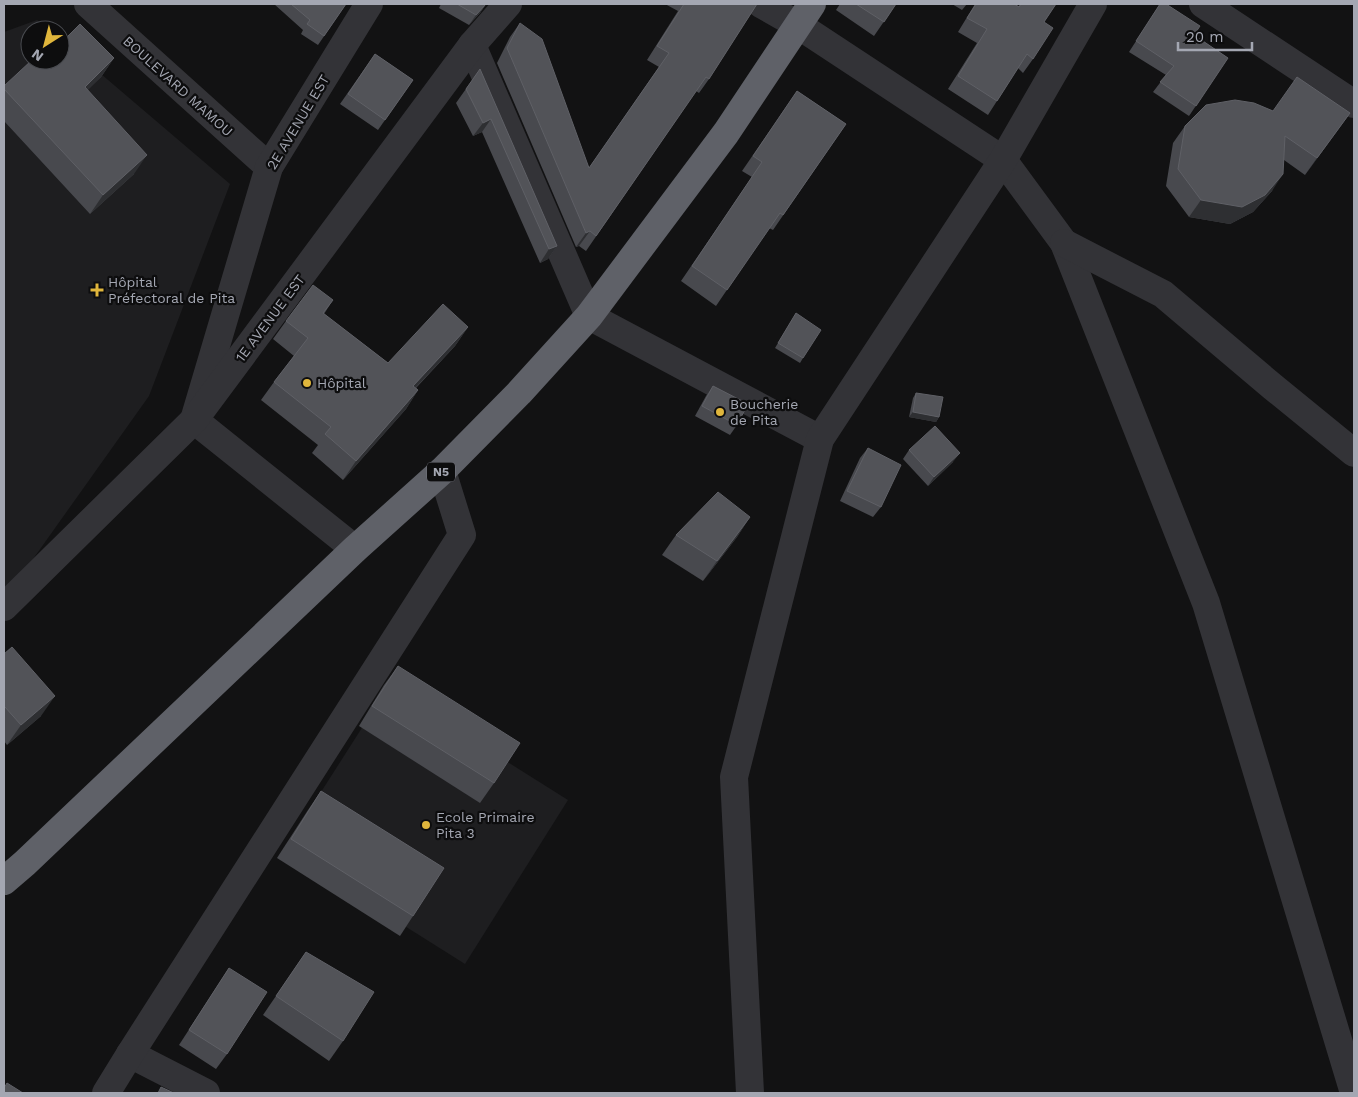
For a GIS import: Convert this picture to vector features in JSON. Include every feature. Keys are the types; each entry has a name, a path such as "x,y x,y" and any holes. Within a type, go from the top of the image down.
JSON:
{"highway":[{"name":"N5","path":"4,881 355,549 442,471 519,393 589,316 726,133 805,14"}],"street":[{"name":"BOULEVARD MAMOU","path":"88,4 269,168"},
{"name":"2E AVENUE EST","path":"194,420 269,168 369,4"},
{"name":"1E AVENUE EST","path":"4,608 194,420 472,45 508,4"},
{"path":"761,4 805,14 1003,160 1064,243 1206,603 1354,1093"},
{"path":"750,1093 734,777 820,439 1003,160 1093,4"},
{"path":"1207,5 1354,104"},
{"path":"472,45 589,316 820,439"},
{"path":"1064,243 1162,294 1354,453"},
{"path":"194,420 355,549"},
{"path":"106,1093 462,535 442,471"},
{"path":"130,1054 206,1093"}],"shaded area":[{"name":"Hôpital Préfectoral de Pita","path":"20,26 20,70 70,70 70,48 230,184 149,396 33,559 4,590 4,32"},
{"name":"Ecole Primaire Pita 3","path":"388,687 568,800 465,964 284,850"}],"building":[{"path":"291,4 346,4 324,36 307,24 310,20"},
{"path":"457,4 486,4 476,15"},
{"path":"684,4 757,4 709,79 706,77 596,236 590,231 586,233 507,48 520,23 542,39 589,168 669,53 657,46"},
{"path":"856,4 896,4 884,22"},
{"path":"976,4 1014,4 1019,7 1021,4 1056,4 1044,22 1053,28 1033,59 1027,54 997,101 958,76 987,29 967,18"},
{"path":"1160,4 1166,4 1200,26 1194,35 1228,58 1196,106 1160,82 1174,66 1136,41"},
{"path":"80,24 114,58 85,87 147,155 103,195 4,89 4,86 21,70 70,70 70,34"},
{"path":"375,54 413,80 385,120 348,94"},
{"path":"480,69 557,246 549,249 491,119 483,123 466,89"},
{"path":"1297,77 1350,113 1317,158 1285,136 1283,174 1265,195 1242,207 1201,200 1178,169 1185,126 1206,105 1235,100 1254,103 1273,111"},
{"path":"797,91 846,124 783,215 780,213 727,290 692,266 762,162 753,156"},
{"path":"313,285 333,300 323,313 388,363 443,304 468,327 413,386 418,390 356,461 325,434 331,427 274,382 308,338 286,321"},
{"path":"796,313 821,330 803,358 778,343"},
{"path":"713,386 748,404 737,425 702,406"},
{"path":"916,393 943,397 939,417 913,412"},
{"path":"935,426 960,453 934,477 909,450"},
{"path":"868,448 901,465 881,507 847,491"},
{"path":"718,492 750,517 717,561 676,535"},
{"path":"12,647 55,696 21,725 4,708 4,654"},
{"path":"398,666 520,743 494,783 372,706"},
{"path":"321,791 444,868 413,916 291,839"},
{"path":"306,952 374,992 343,1041 276,996"},
{"path":"229,968 267,992 227,1054 189,1030"},
{"path":"7,1083 23,1093 4,1093"},
{"path":"161,1087 174,1093 158,1093"}],"place":[{"name":"Hôpital Préfectoral de Pita","path":"97,290"},
{"name":"Hôpital","path":"307,383"},
{"name":"Boucherie de Pita","path":"720,412"},
{"name":"Ecole Primaire Pita 3","path":"426,825"}]}
